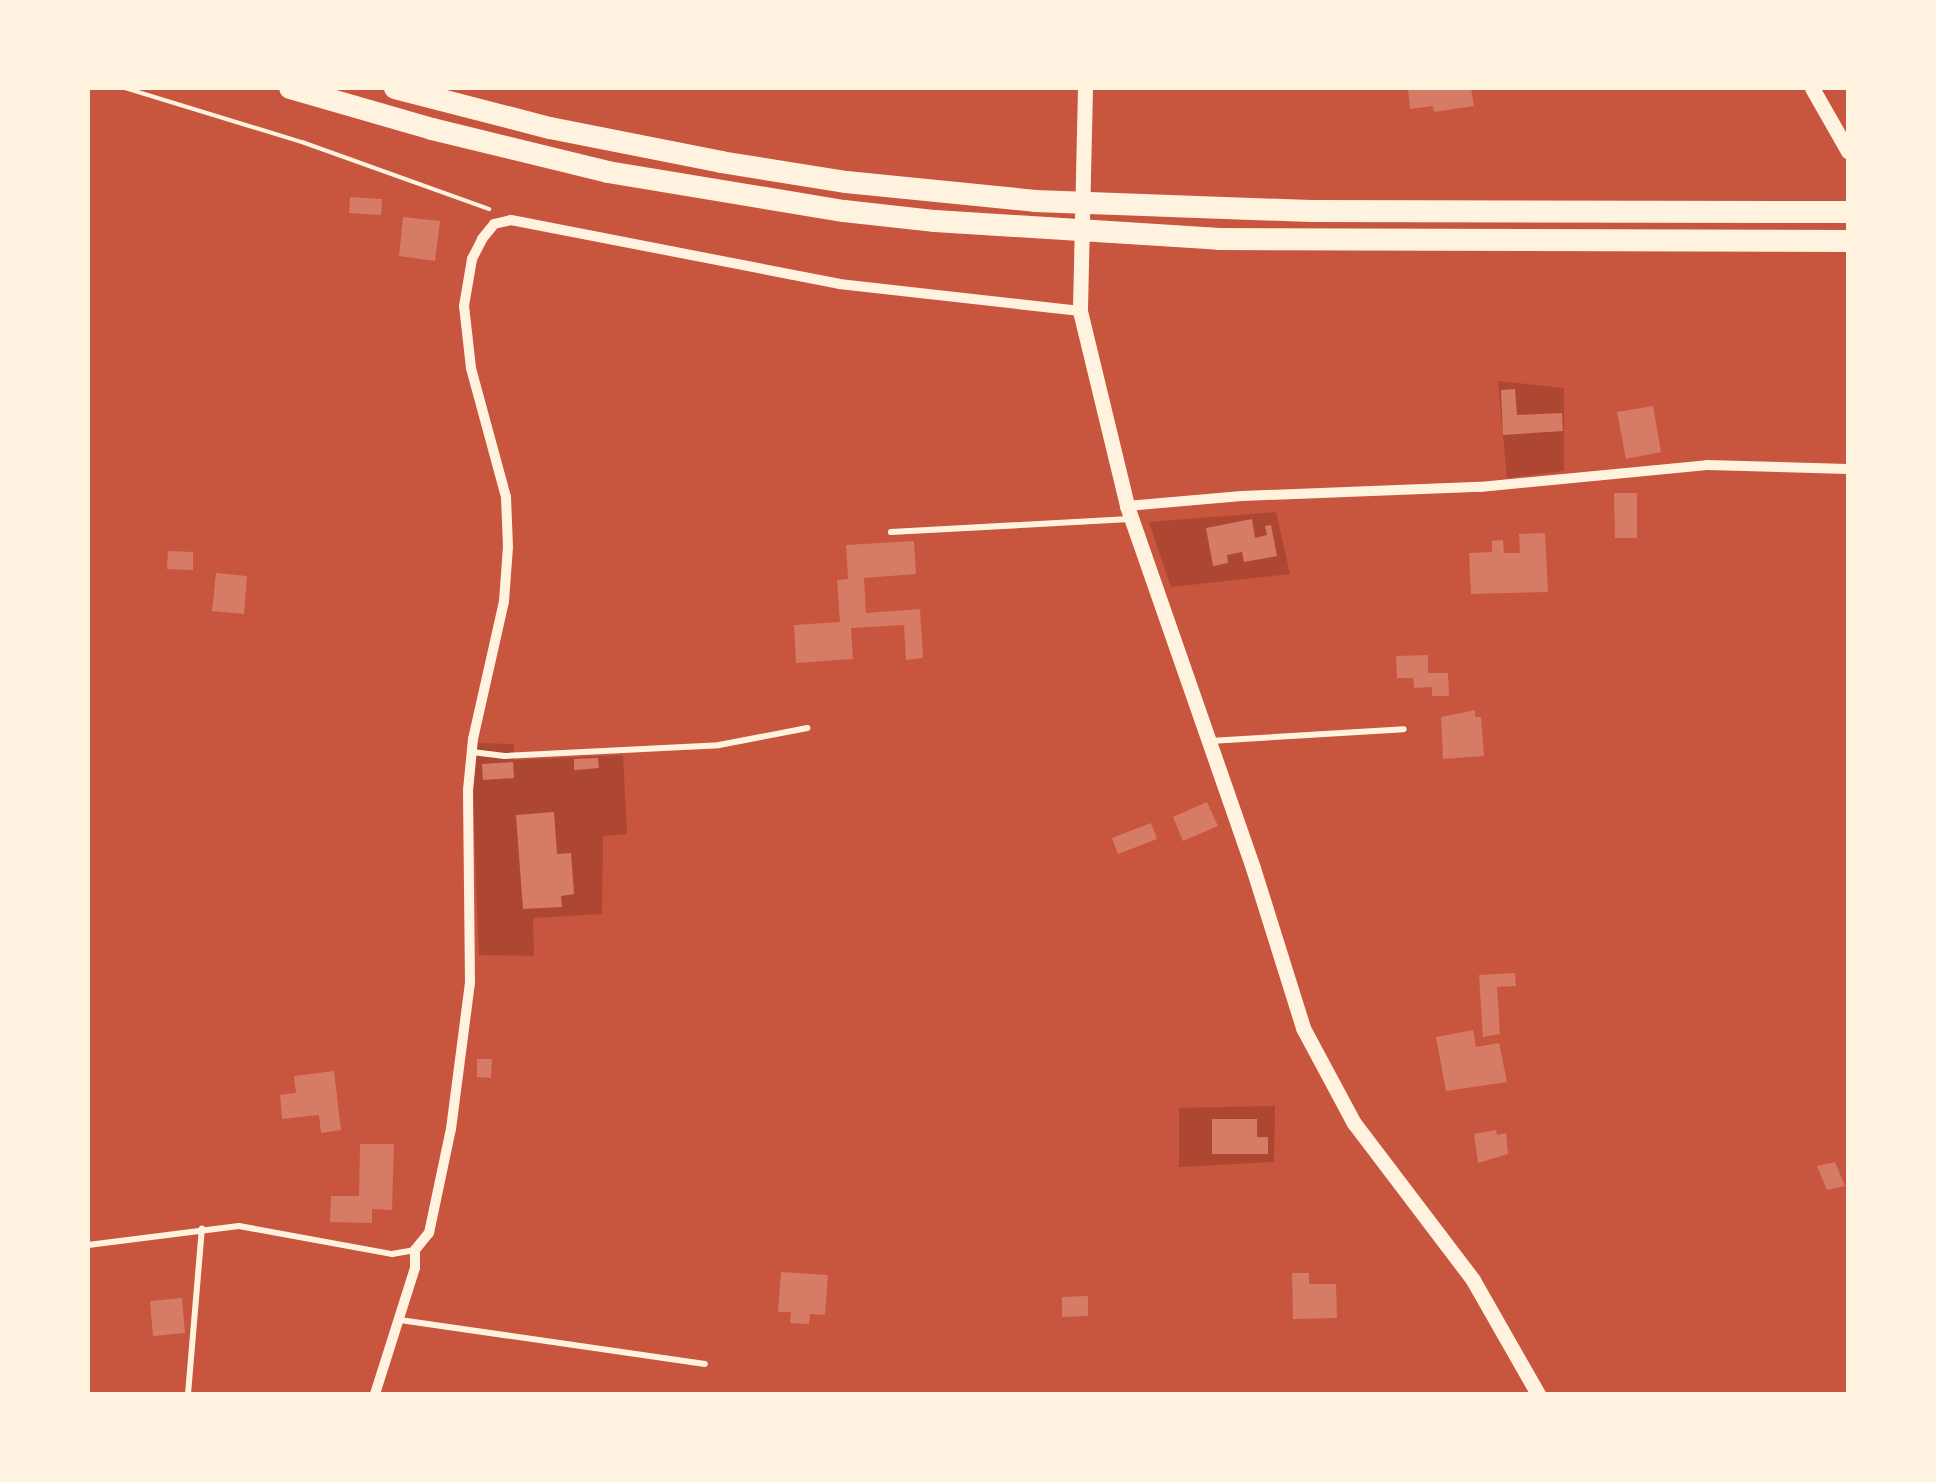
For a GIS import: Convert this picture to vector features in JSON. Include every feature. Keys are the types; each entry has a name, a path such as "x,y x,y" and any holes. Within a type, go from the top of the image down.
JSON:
{"highway":[{"path":"290,88 447,133 608,172 792,203 935,221 1219,239 1848,241"},
{"path":"395,88 550,128 703,159 846,182 1018,199 1221,210 1848,212"}],"street":[{"path":"1085,88 1080,311 1129,513 1303,1028 1354,1123 1473,1280 1538,1394"},
{"path":"1812,88 1848,151"},
{"path":"375,1394 415,1268 415,1250 430,1233 462,1060 470,983 472,752 504,600 508,547 506,497 471,368 464,306 472,259 482,239 494,224 504,222 839,284 1080,311"},
{"path":"1129,513 1242,496 1480,487 1708,465 1848,469"}],"lane":[{"path":"891,532 1129,513"},
{"path":"472,752 505,756 718,745 807,728"},
{"path":"1207,741 1404,729"},
{"path":"88,1245 239,1226 392,1254 415,1250"},
{"path":"188,1394 202,1229"},
{"path":"399,1320 706,1364"}],"path":[{"path":"126,88 437,189 490,210 504,222"}],"shaded area":[{"path":"1498,381 1564,388 1564,471 1507,478"},
{"path":"1276,512 1290,574 1171,587 1149,522"},
{"path":"477,743 514,744 514,760 623,755 627,834 603,836 602,914 533,918 534,956 479,955 473,800"},
{"path":"1275,1106 1274,1162 1179,1167 1179,1108"}],"building":[{"path":"1408,88 1471,88 1474,106 1434,112 1433,106 1410,109"},
{"path":"350,197 382,199 381,215 349,213"},
{"path":"403,217 440,221 435,261 399,256"},
{"path":"1515,389 1517,415 1562,413 1563,431 1503,435 1501,390"},
{"path":"1653,406 1661,452 1626,459 1617,412"},
{"path":"1614,493 1637,493 1637,538 1615,538"},
{"path":"1252,519 1255,538 1267,535 1265,526 1271,525 1277,556 1244,562 1242,552 1227,555 1228,563 1213,566 1206,528"},
{"path":"1545,533 1548,592 1471,594 1469,553 1492,552 1492,541 1503,540 1504,553 1520,553 1519,534"},
{"path":"914,541 916,574 864,578 866,613 920,609 923,658 906,660 904,625 851,628 853,659 796,663 794,625 840,622 837,580 848,579 846,545"},
{"path":"168,551 193,552 193,570 167,569"},
{"path":"216,573 247,576 244,614 212,611"},
{"path":"1428,655 1428,673 1448,673 1449,696 1432,696 1432,687 1414,688 1413,678 1397,678 1396,656"},
{"path":"1475,710 1475,717 1481,717 1484,756 1443,759 1441,717"},
{"path":"598,758 599,768 574,770 574,759"},
{"path":"513,762 514,778 483,780 482,764"},
{"path":"1207,802 1218,826 1183,841 1173,817"},
{"path":"554,812 557,854 571,853 574,894 561,896 562,907 523,909 516,815"},
{"path":"1151,823 1157,839 1118,854 1112,838"},
{"path":"1515,973 1516,986 1497,987 1500,1034 1483,1037 1479,975"},
{"path":"1473,1030 1476,1047 1499,1043 1507,1082 1446,1091 1436,1037"},
{"path":"477,1059 492,1059 491,1078 477,1077"},
{"path":"334,1071 341,1130 321,1133 319,1115 282,1119 280,1095 296,1093 294,1076"},
{"path":"1212,1119 1257,1119 1257,1137 1268,1137 1268,1154 1212,1154"},
{"path":"1496,1130 1497,1135 1506,1133 1508,1154 1478,1163 1474,1134"},
{"path":"360,1144 394,1144 392,1210 372,1209 372,1223 330,1222 331,1196 359,1196"},
{"path":"1835,1162 1845,1186 1827,1190 1817,1166"},
{"path":"781,1272 828,1275 825,1315 810,1314 809,1324 790,1323 791,1312 778,1312"},
{"path":"1292,1273 1309,1273 1309,1284 1336,1284 1337,1318 1293,1319"},
{"path":"1088,1296 1088,1316 1062,1317 1062,1297"},
{"path":"182,1298 185,1333 153,1336 150,1301"}]}
